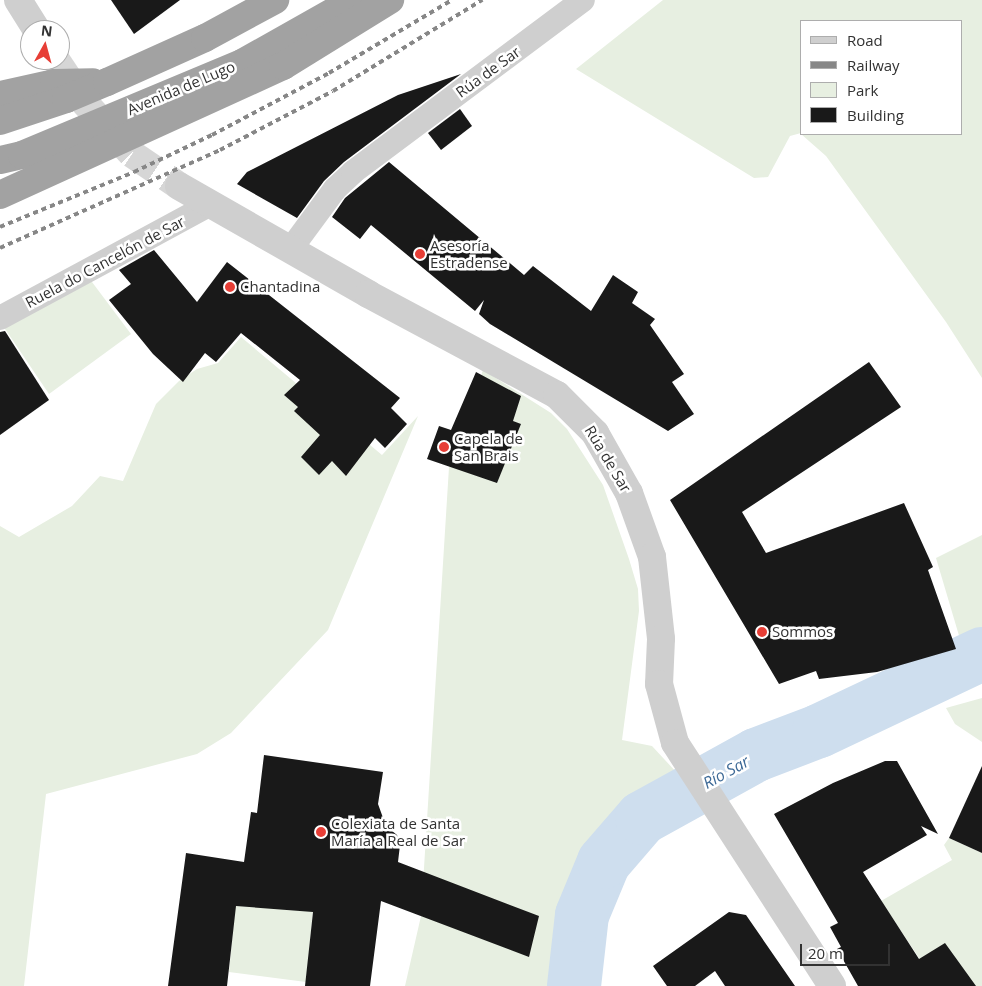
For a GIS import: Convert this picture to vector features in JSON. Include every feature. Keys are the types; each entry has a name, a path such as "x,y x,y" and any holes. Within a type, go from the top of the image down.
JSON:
{"highway":[{"path":"0,121 66,99 107,82 206,38 275,0"},
{"name":"Avenida de Lugo","path":"0,160 22,155 242,63 354,0"},
{"path":"0,194 283,66 390,0"},
{"path":"0,95 54,83 107,82"}],"street":[{"path":"18,0 31,20"},
{"name":"Rúa de Sar","path":"290,250 335,189 353,172 583,0"},
{"name":"Rúa de Sar","path":"179,186 290,250 557,395 595,434 629,493 652,557 662,638 659,684 675,743 736,841 769,885 832,986"},
{"name":"Ruela do Cancelón de Sar","path":"0,318 209,205"}],"green space":[{"path":"663,0 982,0 982,378 946,322 826,156 802,135 962,135 962,20 800,20 800,133 790,136 768,177 754,178 576,69"},
{"path":"89,278 131,334 49,394 1,323"},
{"path":"241,337 382,455 418,416 328,630 231,733 197,754 46,794 24,986 0,986 0,526 19,537 72,506 100,476 123,481 156,404 179,381 197,369 218,363"},
{"path":"483,370 551,413 567,429 603,485 638,589 639,611 622,740 652,746 678,774 659,783 591,857 574,915 566,986 405,986 421,916 449,467"},
{"path":"982,535 982,668 960,639 936,558"},
{"path":"982,698 982,742 955,724 946,708"},
{"path":"949,838 982,853 982,986 915,986 929,973 881,901 952,860 944,845"},
{"path":"237,889 314,900 306,982 229,972"}],"building":[{"path":"111,0 180,0 134,34"},
{"path":"461,74 344,162 324,181 297,218 237,184 247,172 398,95"},
{"path":"460,109 472,126 441,150 428,133"},
{"path":"389,162 524,275 533,266 591,311 613,275 638,292 632,303 655,319 650,325 684,374 672,382 694,414 668,431 490,324 479,314 484,300 475,311 371,225 360,239 332,217 345,198"},
{"path":"154,250 197,302 227,262 400,398 391,408 407,424 385,448 375,438 346,476 332,461 319,475 301,457 320,435 294,411 298,407 284,395 300,380 241,333 216,362 205,353 183,382 153,354 109,300 131,284 119,270"},
{"path":"5,331 49,400 0,435 0,332"},
{"path":"869,362 901,407 742,512 766,553 904,503 933,567 928,570 956,649 877,672 819,679 816,671 779,684 670,500"},
{"path":"476,372 521,396 513,421 521,424 497,483 427,459 439,426 451,430"},
{"path":"264,755 383,772 378,804 386,826 397,835 400,845 398,862 539,916 529,957 381,901 370,986 305,986 313,912 236,906 227,986 168,986 186,853 244,862 251,812 257,813"},
{"path":"885,761 897,761 938,834 921,826 927,835 863,872 919,959 945,943 976,986 858,986 837,949 841,947 830,927 838,923 774,814 833,783"},
{"path":"982,766 982,853 949,838"},
{"path":"729,912 746,915 795,986 725,986 715,971 695,986 667,986 653,966"}],"waterway":[{"name":"Río Sar","path":"574,986 582,915 604,862 642,818 756,755 819,731 982,654"}],"tunnel":[{"path":"63,70 84,102 132,154 179,186"}],"railway":[{"path":"0,227 134,172 212,135 329,73 452,0"},
{"path":"0,248 220,150 333,91 482,0"}],"place":[{"name":"Asesoría Estradense","path":"420,254"},
{"name":"Chantadina","path":"230,287"},
{"name":"Capela de San Brais","path":"444,447"},
{"name":"Sommos","path":"762,632"},
{"name":"Colexiata de Santa María a Real de Sar","path":"321,832"}]}
